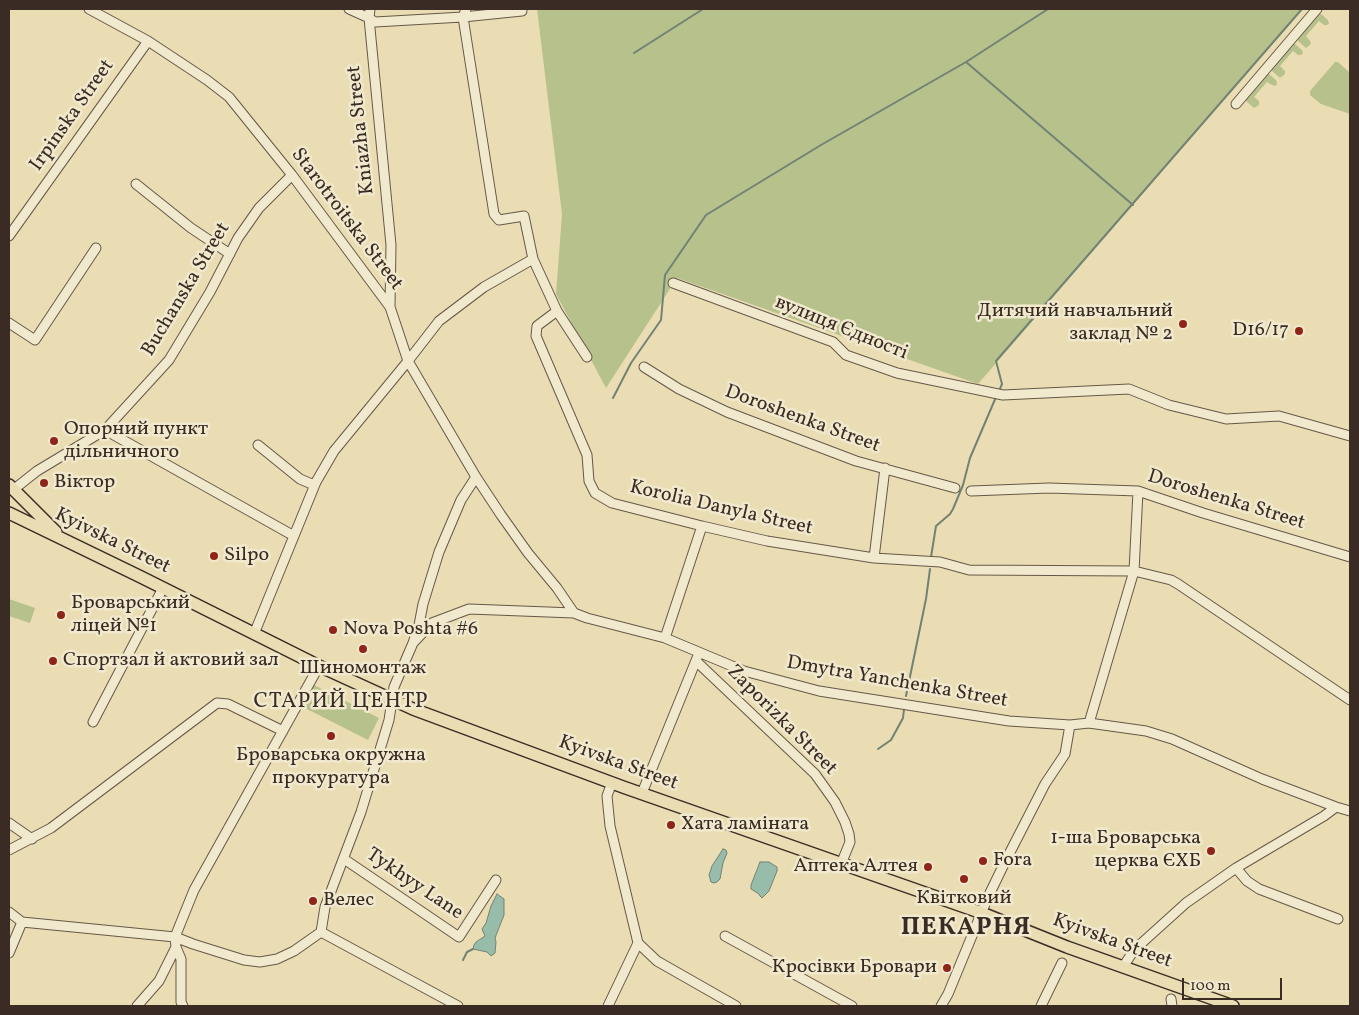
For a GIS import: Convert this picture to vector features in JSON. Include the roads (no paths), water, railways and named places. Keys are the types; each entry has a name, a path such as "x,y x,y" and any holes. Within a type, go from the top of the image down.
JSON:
{"main road":[{"path":"11,487 62,538"},
{"name":"Kyivska Street","path":"9,513 392,700 642,793 1233,1006"}],"street":[{"name":"Starotroitska Street","path":"88,9 148,40 229,97 292,175 390,307 408,362 476,477 528,553 557,588 574,613"},
{"path":"350,9 369,13 375,22 465,13 522,11"},
{"path":"1236,104 1317,9"},
{"name":"Kniazha Street","path":"369,13 391,245 390,307"},
{"path":"465,13 494,214 499,220 524,216 533,259 558,311 586,357"},
{"name":"Irpinska Street","path":"9,236 148,40"},
{"name":"Buchanska Street","path":"11,487 105,430 169,360 210,292 238,238 259,208 292,175"},
{"path":"136,184 192,228 230,254"},
{"path":"9,323 35,340 96,248"},
{"path":"254,634 314,485 334,451 408,362 439,321 484,287 533,259"},
{"name":"вулиця Єдності","path":"673,282 833,342 846,355 897,374 1003,396 1129,389 1169,406 1226,420 1279,416 1350,436"},
{"name":"Korolia Danyla Street","path":"558,311 537,326 536,336 587,455 589,481 595,493 612,502 767,541 874,558 940,562 969,570 1134,571 1171,580 1350,700"},
{"name":"Doroshenka Street","path":"644,367 679,389 727,412 856,461 955,488"},
{"path":"105,430 294,536"},
{"path":"258,445 300,478 314,485"},
{"path":"874,558 885,468"},
{"path":"9,912 22,922 176,937 244,960 260,962 276,959 301,946 321,932 325,907 361,812 389,720 394,687 419,625 423,604 439,552 461,500 476,477"},
{"name":"Doroshenka Street","path":"971,491 1049,488 1138,491 1203,513 1350,557"},
{"path":"1089,723 1134,571 1138,491"},
{"path":"665,638 702,526"},
{"path":"93,722 163,588"},
{"path":"423,604 427,613 445,617"},
{"name":"Dmytra Yanchenka Street","path":"413,643 432,623 470,609 574,613 665,638 697,657 819,691 1009,721 1070,725 1089,723 1146,731 1172,739 1262,778 1350,811"},
{"path":"642,793 697,657"},
{"name":"Zaporizka Street","path":"697,657 815,774 835,802 850,834 850,842 841,864"},
{"path":"183,1006 181,1002 181,959 176,947 176,937 194,890 319,666"},
{"path":"9,850 51,828 217,702 228,704 283,731"},
{"path":"941,1006 948,994 1001,870 1045,784 1065,754 1070,725"},
{"path":"612,782 607,796 610,826 638,943 657,960 736,1006"},
{"path":"1123,967 1134,950 1186,903 1236,868 1336,807"},
{"path":"9,823 32,839"},
{"name":"Tykhyy Lane","path":"344,859 459,936 496,880"},
{"path":"1236,868 1247,881 1259,889 1338,920"},
{"path":"9,953 22,922"},
{"path":"321,932 458,1006"},
{"path":"724,936 852,1006"},
{"path":"608,1006 638,943"},
{"path":"137,1006 159,981 176,947"},
{"path":"1041,1006 1062,963"}],"waterway":[{"path":"634,53 703,9"},
{"path":"613,398 631,363 661,320 665,275 706,215 821,145 966,62 1048,9"},
{"path":"999,391 1002,384 996,361 1302,9"},
{"path":"966,62 1133,205"},
{"path":"931,557 936,526 953,509 963,485 970,458 996,397"},
{"path":"906,696 926,599 930,569"},
{"path":"878,749 891,740 903,718 904,709"},
{"path":"463,960 467,952 473,949"}],"place":[{"name":"Дитячий навчальний заклад № 2","path":"1183,324"},
{"name":"D16/17","path":"1299,331"},
{"name":"Опорний пункт дільничного","path":"54,441"},
{"name":"Віктор","path":"44,483"},
{"name":"Silpo","path":"214,556"},
{"name":"Броварський ліцей №1","path":"61,615"},
{"name":"Nova Poshta #6","path":"333,630"},
{"name":"Шиномонтаж","path":"363,649"},
{"name":"Спортзал й актовий зал","path":"53,661"},
{"name":"Броварська окружна прокуратура","path":"331,736"},
{"name":"Хата ламіната","path":"671,825"},
{"name":"1-ша Броварська церква ЄХБ","path":"1211,851"},
{"name":"Fora","path":"983,861"},
{"name":"Аптека Алтея","path":"928,867"},
{"name":"Квітковий","path":"964,879"},
{"name":"Велес","path":"313,901"},
{"name":"Кросівки Бровари","path":"947,968"}],"district":[{"name":"СТАРИЙ ЦЕНТР","path":"341,703"},
{"name":"ПЕКАРНЯ","path":"966,929"}]}
